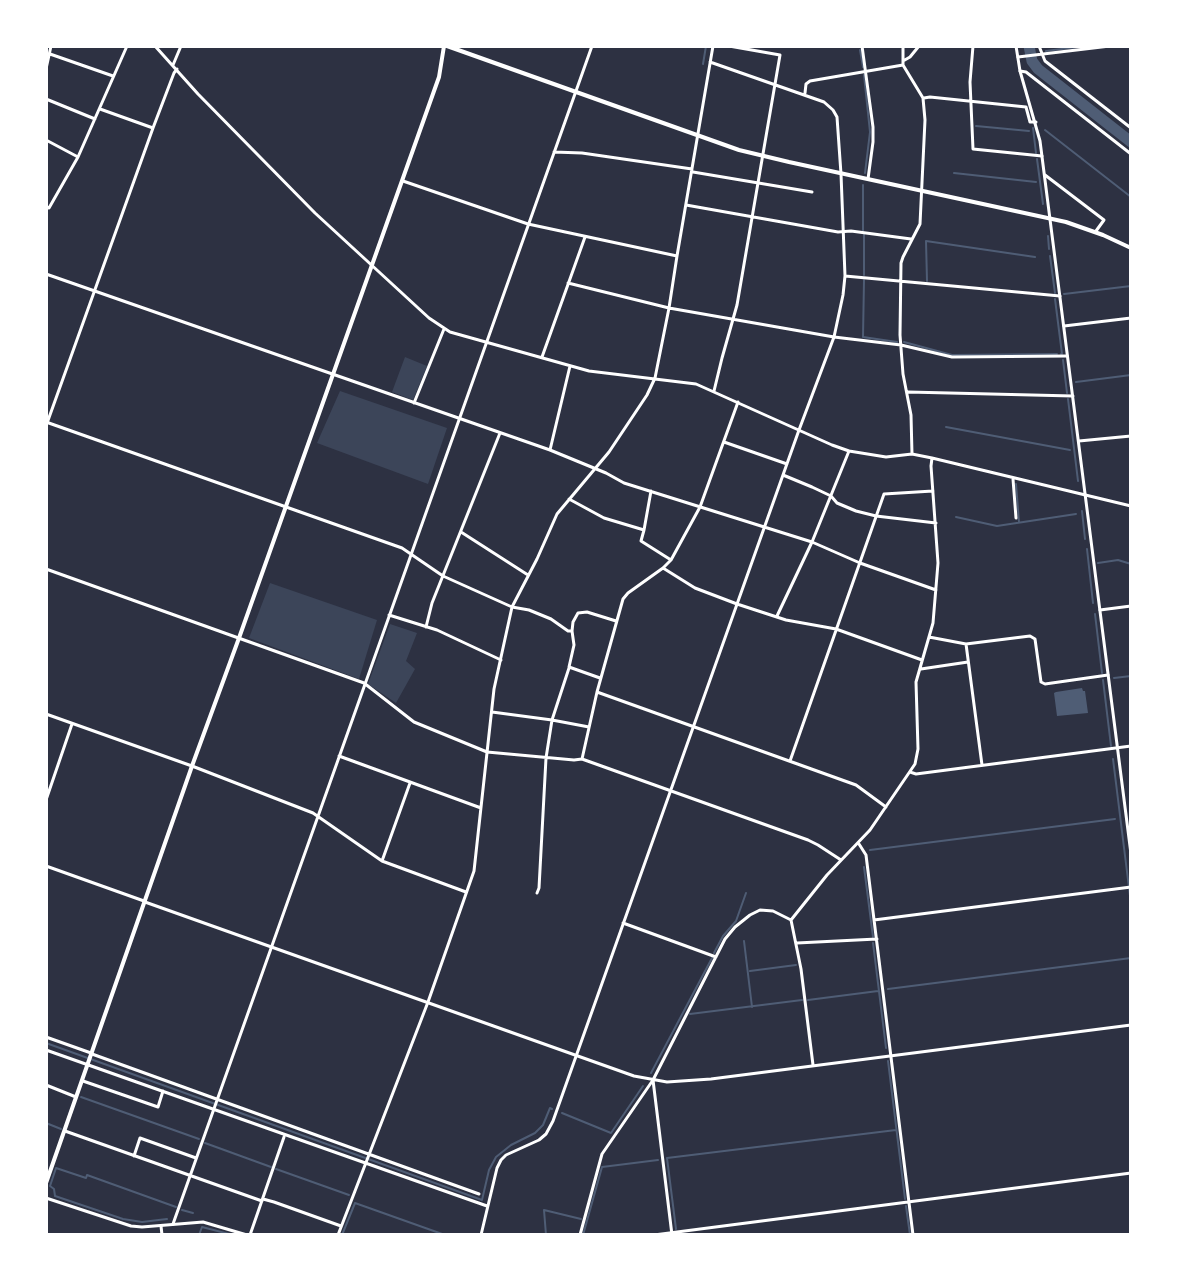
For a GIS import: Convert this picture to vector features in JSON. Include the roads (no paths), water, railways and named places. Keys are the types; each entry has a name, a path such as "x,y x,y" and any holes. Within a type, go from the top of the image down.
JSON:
{"main road":[{"path":"46,1183 403,180 439,77 445,46 697,136 762,156 1051,218 1131,248"}],"street":[{"path":"46,68 51,46"},
{"path":"46,207 49,208 78,157 127,46"},
{"path":"155,46 271,170 444,329 570,366 608,374 696,384 849,451 886,457 912,454 1131,506"},
{"path":"173,65 181,46"},
{"path":"173,1224 592,46"},
{"path":"338,1235 428,1002 476,858 494,689 512,607 557,514 597,469 655,378 713,46"},
{"path":"714,391 737,305 780,55 729,46"},
{"path":"862,46 873,127 868,179"},
{"path":"903,46 903,63 923,98 925,120 920,224 903,257 901,281 901,345 911,415 912,454"},
{"path":"805,95 806,84 810,81 903,63 919,46"},
{"path":"973,46 970,82 973,149 1043,156"},
{"path":"1016,46 1043,156 1131,854"},
{"path":"1039,46 1045,61 1131,128"},
{"path":"1019,57 1110,46"},
{"path":"50,54 113,76"},
{"path":"483,1235 487,1206 501,1160 539,1140 550,1128 834,337 843,295 845,276 837,117 824,102 710,62"},
{"path":"177,69 46,424 402,548 443,576 512,607 551,619 572,631"},
{"path":"1020,71 1026,72 1131,154"},
{"path":"923,98 1026,107 1030,122 1036,122"},
{"path":"46,99 95,119"},
{"path":"99,108 153,128"},
{"path":"46,140 78,157"},
{"path":"554,152 582,153 692,170 812,192"},
{"path":"1045,175 1104,220 1095,232"},
{"path":"403,180 528,224 677,256"},
{"path":"686,205 843,232 913,240"},
{"path":"542,358 585,237"},
{"path":"46,274 550,450 624,483 812,542 936,590"},
{"path":"845,276 1060,296"},
{"path":"568,283 669,308 834,337 901,345 952,357 1067,356"},
{"path":"1064,326 1131,318"},
{"path":"414,403 444,329"},
{"path":"550,450 570,366"},
{"path":"907,392 1073,396"},
{"path":"582,759 623,599 671,560 700,507 738,402"},
{"path":"426,627 432,603 500,433"},
{"path":"1078,441 1131,436"},
{"path":"724,442 787,464"},
{"path":"777,617 849,451"},
{"path":"791,920 887,807 915,764 918,749 916,682 933,623 938,563 932,458"},
{"path":"783,475 831,496 837,503 876,516 936,523"},
{"path":"1014,477 1016,518"},
{"path":"651,491 641,541 671,560"},
{"path":"790,761 884,494 933,491"},
{"path":"569,498 604,518 644,530"},
{"path":"461,532 528,575"},
{"path":"663,568 695,588 737,604 777,617 836,629 922,660"},
{"path":"46,569 364,683 414,722 487,752 582,759 818,845 841,860"},
{"path":"1100,610 1131,606"},
{"path":"537,893 546,758 552,720 574,645 573,622 578,613 587,612 616,621"},
{"path":"388,615 437,630 501,660"},
{"path":"929,637 966,644 1030,636 1035,639 1040,678 1045,684 1108,675"},
{"path":"966,644 982,765"},
{"path":"919,669 968,662"},
{"path":"569,667 601,678"},
{"path":"597,692 856,785 887,807"},
{"path":"492,712 589,727"},
{"path":"46,714 192,766 318,816 382,861 466,892"},
{"path":"46,800 73,723"},
{"path":"910,772 916,774 1131,746"},
{"path":"339,756 481,808"},
{"path":"382,861 410,783"},
{"path":"859,842 866,855 913,1235"},
{"path":"46,866 634,1076 653,1080 689,1082 1131,1025"},
{"path":"874,920 1128,887"},
{"path":"580,1235 602,1154 653,1080 725,939 735,927 760,910 773,911 791,920"},
{"path":"791,920 814,1066"},
{"path":"623,923 716,957"},
{"path":"796,943 877,939"},
{"path":"46,1037 163,1091 215,1104 285,1135 365,1162 466,1194 479,1194"},
{"path":"46,1050 91,1057 215,1104 368,1154 466,1194 487,1206"},
{"path":"653,1080 672,1234"},
{"path":"83,1081 158,1107 163,1091"},
{"path":"46,1085 77,1097"},
{"path":"65,1131 341,1226"},
{"path":"46,1198 122,1225 142,1227 203,1222 249,1235 285,1135"},
{"path":"134,1156 140,1138 196,1158"},
{"path":"654,1235 1131,1173"},
{"path":"161,1226 162,1235"}],"waterway":[{"path":"703,64 706,46"},
{"path":"1029,46 1032,61 1038,69 1131,142"},
{"path":"1046,51 1085,46"},
{"path":"860,50 863,67"},
{"path":"864,75 870,132 865,173"},
{"path":"976,126 1029,131"},
{"path":"1033,128 1036,153"},
{"path":"1045,130 1131,197"},
{"path":"1037,159 1043,204"},
{"path":"954,173 1036,182"},
{"path":"863,185 863,231"},
{"path":"864,234 864,275"},
{"path":"1048,236 1049,249"},
{"path":"927,281 926,241 1035,257"},
{"path":"1050,256 1055,293"},
{"path":"864,280 863,337 897,342"},
{"path":"1064,294 1131,286"},
{"path":"1055,299 1061,354"},
{"path":"904,342 952,355 1057,354"},
{"path":"1063,360 1067,393"},
{"path":"1076,382 1131,375"},
{"path":"1068,399 1078,481"},
{"path":"946,427 1070,450"},
{"path":"1016,484 1019,522"},
{"path":"1082,511 1085,539"},
{"path":"956,517 997,526 1076,514"},
{"path":"1087,549 1093,603"},
{"path":"1098,563 1118,560 1131,564"},
{"path":"1095,614 1102,673"},
{"path":"1114,678 1131,676"},
{"path":"1103,680 1111,746"},
{"path":"1113,759 1131,904"},
{"path":"870,850 1115,819"},
{"path":"864,867 873,937"},
{"path":"714,953 736,921 746,893"},
{"path":"744,941 752,1007"},
{"path":"873,943 886,1048"},
{"path":"651,1073 712,958"},
{"path":"888,989 1131,958"},
{"path":"750,971 796,965"},
{"path":"808,1000 878,991"},
{"path":"690,1014 802,1000"},
{"path":"46,1043 482,1200 489,1170 496,1157 535,1133 552,1109"},
{"path":"888,1061 905,1199"},
{"path":"562,1113 611,1133 643,1086"},
{"path":"81,1097 199,1139"},
{"path":"46,1123 61,1129"},
{"path":"676,1229 667,1158 896,1130"},
{"path":"205,1143 271,1167"},
{"path":"583,1235 602,1167 658,1160"},
{"path":"167,1219 142,1222 123,1219 55,1196 50,1186 56,1168 86,1178 87,1175 176,1207"},
{"path":"276,1169 349,1195"},
{"path":"342,1235 355,1203 445,1235"},
{"path":"906,1206 910,1235"},
{"path":"182,1210 193,1213"},
{"path":"546,1235 544,1210 581,1219"},
{"path":"199,1235 202,1227 233,1235"}]}
